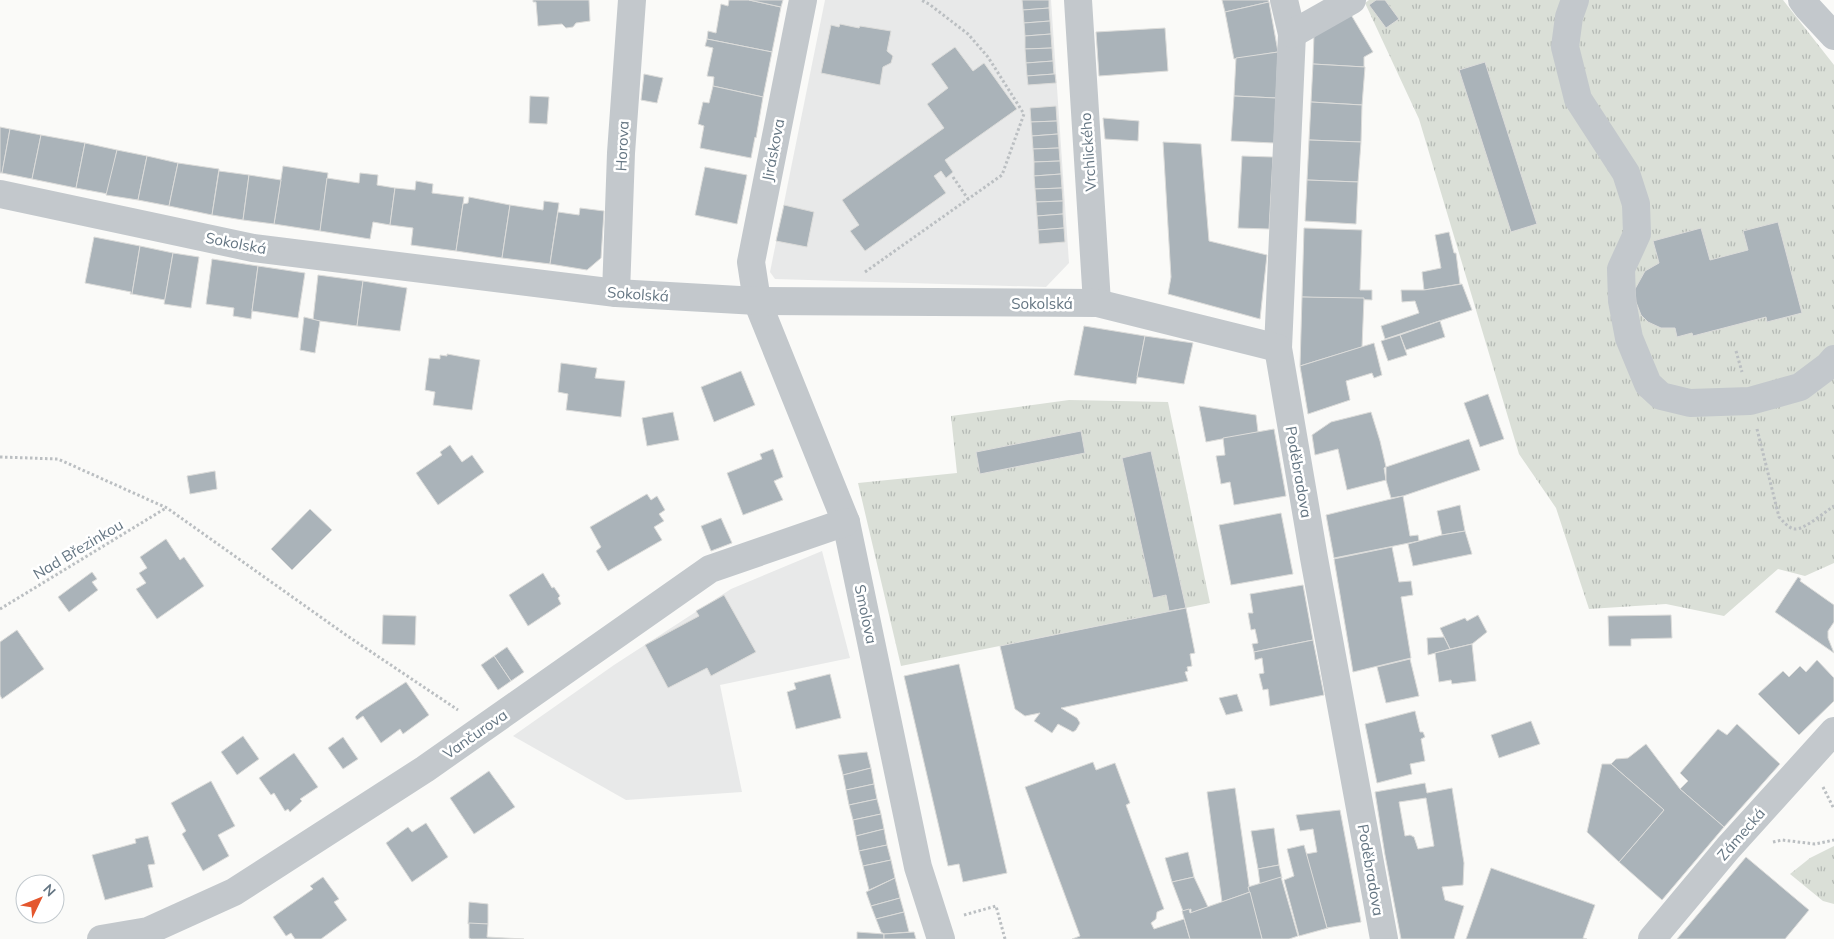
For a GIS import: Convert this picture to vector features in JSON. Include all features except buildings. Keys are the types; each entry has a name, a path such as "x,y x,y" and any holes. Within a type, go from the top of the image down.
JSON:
{"street":[{"name":"Horova","path":"616,293 621,153 632,0"},
{"name":"Jiráskova","path":"757,300 751,262 803,0"},
{"name":"Vrchlického","path":"1078,0 1096,303"},
{"name":"Poděbradova","path":"1284,0 1292,34 1278,348 1315,568 1384,939"},
{"path":"1292,34 1352,0"},
{"path":"1575,0 1569,17 1565,47 1578,99 1626,173 1636,204 1637,234 1621,269 1622,301 1629,338 1648,384 1662,396 1690,403 1750,401 1800,387 1828,366 1834,359"},
{"path":"1805,3 1834,36"},
{"name":"Sokolská","path":"0,194 253,248 616,293 757,300 1096,303 1278,348"},
{"name":"Smolova","path":"757,300 846,522 918,867 938,931"},
{"name":"Vančurova","path":"101,939 148,931 234,892 425,769 710,569 846,522"},
{"name":"Zámecká","path":"1652,939 1728,848 1834,731"}],"path":[{"path":"863,274 1002,175 1024,114 988,57 968,34 921,0"},
{"path":"953,177 968,199"},
{"path":"1750,401 1779,516 1786,525 1794,529 1800,528 1834,506"},
{"path":"0,457 58,459 167,508 346,635 484,727"},
{"name":"Nad Březinkou","path":"0,608 167,508"},
{"path":"1728,848 1782,840 1815,844 1834,840"},
{"path":"938,931 996,906 1005,939"}],"shaded area":[{"path":"825,0 1051,0 1069,263 1046,287 775,279 770,272"},
{"path":"822,551 850,658 720,685 742,792 626,800 513,736 614,665 731,589"}],"green space":[{"path":"1369,0 1783,0 1834,65 1834,563 1805,576 1778,569 1724,616 1666,604 1589,609 1556,508 1519,454 1419,119 1365,3"},
{"path":"1069,400 1168,402 1210,603 901,666 858,483 957,473 951,416"},
{"path":"1834,846 1834,904 1823,901 1790,874 1810,858"}]}
